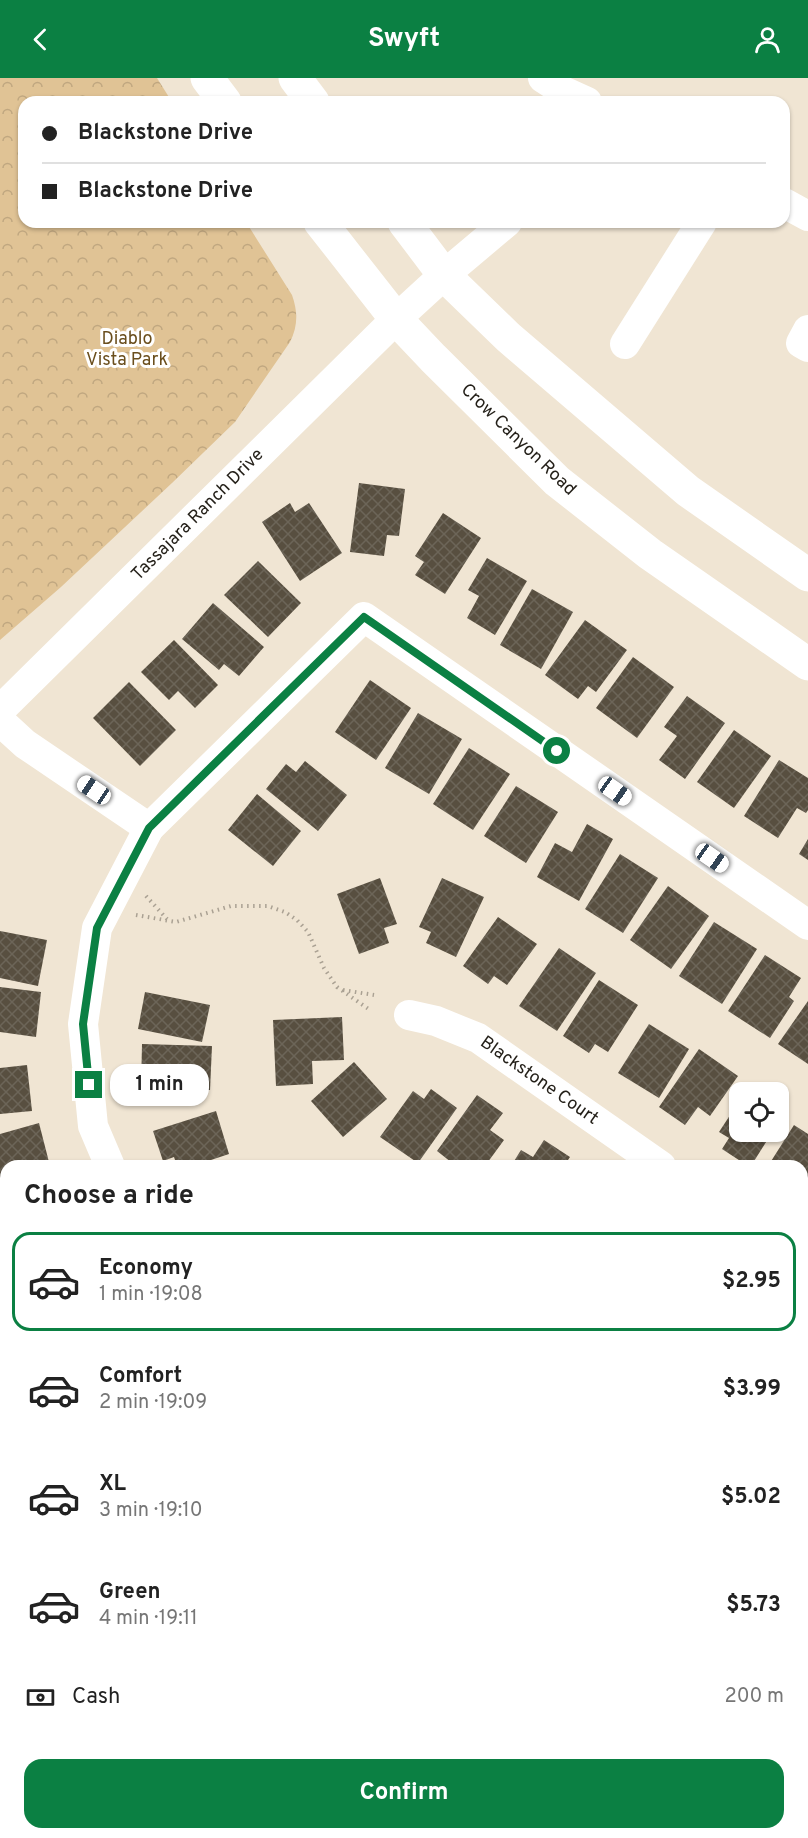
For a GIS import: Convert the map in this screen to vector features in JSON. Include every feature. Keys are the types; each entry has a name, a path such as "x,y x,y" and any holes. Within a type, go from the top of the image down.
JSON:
{"main road":[{"path":"207,78 220,96"},
{"path":"295,78 308,96"},
{"name":"Crow Canyon Road","path":"325,228 396,319 557,482 650,554 808,664"},
{"path":"409,228 444,275 508,337 688,491 808,574"}],"street":[{"path":"543,78 573,96"},
{"path":"790,206 808,216"},
{"name":"Tassajara Ranch Drive","path":"0,710 396,319 500,228"},
{"path":"625,344 698,228"},
{"path":"808,330 801,343 808,348"},
{"path":"107,1160 93,1126 83,1024 97,928 149,828 364,617 808,925"},
{"path":"0,721 25,744 149,828"},
{"name":"Blackstone Court","path":"409,1015 436,1021 478,1038 651,1160"}],"path":[{"path":"145,894 167,920"},
{"path":"135,915 176,922 231,906 268,906 285,912 297,920 308,932 330,979 370,1010"},
{"path":"342,990 374,995"}],"green space":[{"name":"Diablo Vista Park","path":"0,78 157,78 168,96 18,96 18,228 250,228 292,295 295,307 295,330 290,342 235,422 61,587 0,640"}],"building":[{"path":"359,483 405,489 399,536 387,535 384,556 350,552"},
{"path":"290,503 295,512 309,503 342,553 300,581 262,522"},
{"path":"443,513 481,538 445,594 415,575 424,562 415,556"},
{"path":"487,558 527,581 495,635 467,618 479,596 468,590"},
{"path":"258,561 301,603 268,637 224,595"},
{"path":"532,589 573,612 541,669 500,645"},
{"path":"213,603 264,647 239,676 224,664 219,670 182,639"},
{"path":"585,620 627,650 596,692 588,686 578,699 545,675"},
{"path":"174,640 218,685 195,708 178,691 169,700 141,672"},
{"path":"633,657 674,687 637,738 596,708"},
{"path":"370,680 411,708 376,760 335,732"},
{"path":"129,682 176,730 140,766 93,718"},
{"path":"687,696 725,723 685,779 659,760 677,736 664,727"},
{"path":"418,713 462,739 429,794 385,768"},
{"path":"734,730 771,756 734,808 697,782"},
{"path":"469,748 510,774 473,830 433,804"},
{"path":"779,760 808,778 808,810 806,813 797,808 778,838 744,816"},
{"path":"305,761 347,795 318,831 266,789 286,764 296,772"},
{"path":"516,786 558,812 526,863 484,836"},
{"path":"257,794 301,831 273,866 228,830"},
{"path":"587,824 613,839 579,901 537,877 555,843 572,852"},
{"path":"808,839 808,860 799,854"},
{"path":"620,854 658,878 623,933 585,909"},
{"path":"380,878 397,924 384,928 389,943 359,954 337,894"},
{"path":"442,878 484,897 456,957 426,943 431,932 419,927"},
{"path":"668,886 709,916 671,969 630,940"},
{"path":"498,917 537,944 507,985 494,976 488,984 463,966"},
{"path":"714,922 757,949 722,1004 679,976"},
{"path":"0,931 47,940 38,986 0,978"},
{"path":"559,948 596,973 557,1031 519,1006"},
{"path":"765,955 801,978 789,997 794,1001 770,1038 728,1011"},
{"path":"599,980 638,1005 608,1052 595,1044 589,1053 563,1036"},
{"path":"0,987 41,992 36,1037 0,1032"},
{"path":"145,992 210,1005 202,1042 138,1029"},
{"path":"808,1001 808,1064 778,1044"},
{"path":"342,1017 344,1060 312,1061 313,1084 276,1086 273,1020"},
{"path":"649,1024 689,1049 659,1098 618,1073"},
{"path":"142,1044 212,1046 210,1090 141,1089"},
{"path":"699,1049 738,1076 734,1082 729,1082 729,1089 710,1116 698,1107 685,1125 659,1107"},
{"path":"354,1062 387,1099 343,1137 311,1101"},
{"path":"27,1065 32,1111 0,1114 0,1068"},
{"path":"431,1089 457,1108 420,1160 414,1160 380,1137 413,1091 424,1099"},
{"path":"477,1095 503,1113 490,1130 504,1140 489,1160 448,1160 437,1151"},
{"path":"216,1111 229,1154 211,1160 175,1160 174,1157 163,1160 153,1131"},
{"path":"729,1117 729,1138 719,1132"},
{"path":"39,1123 48,1160 0,1160 0,1134"},
{"path":"794,1125 808,1134 808,1160 772,1160 783,1142 789,1142 789,1133"},
{"path":"729,1138 729,1142 766,1142 755,1160 739,1160 722,1149"},
{"path":"544,1140 570,1157 568,1160 515,1160 521,1150 533,1157"}],"route":[{"path":"89,1085 83,1024 97,928 149,828 364,617 557,751"}]}
